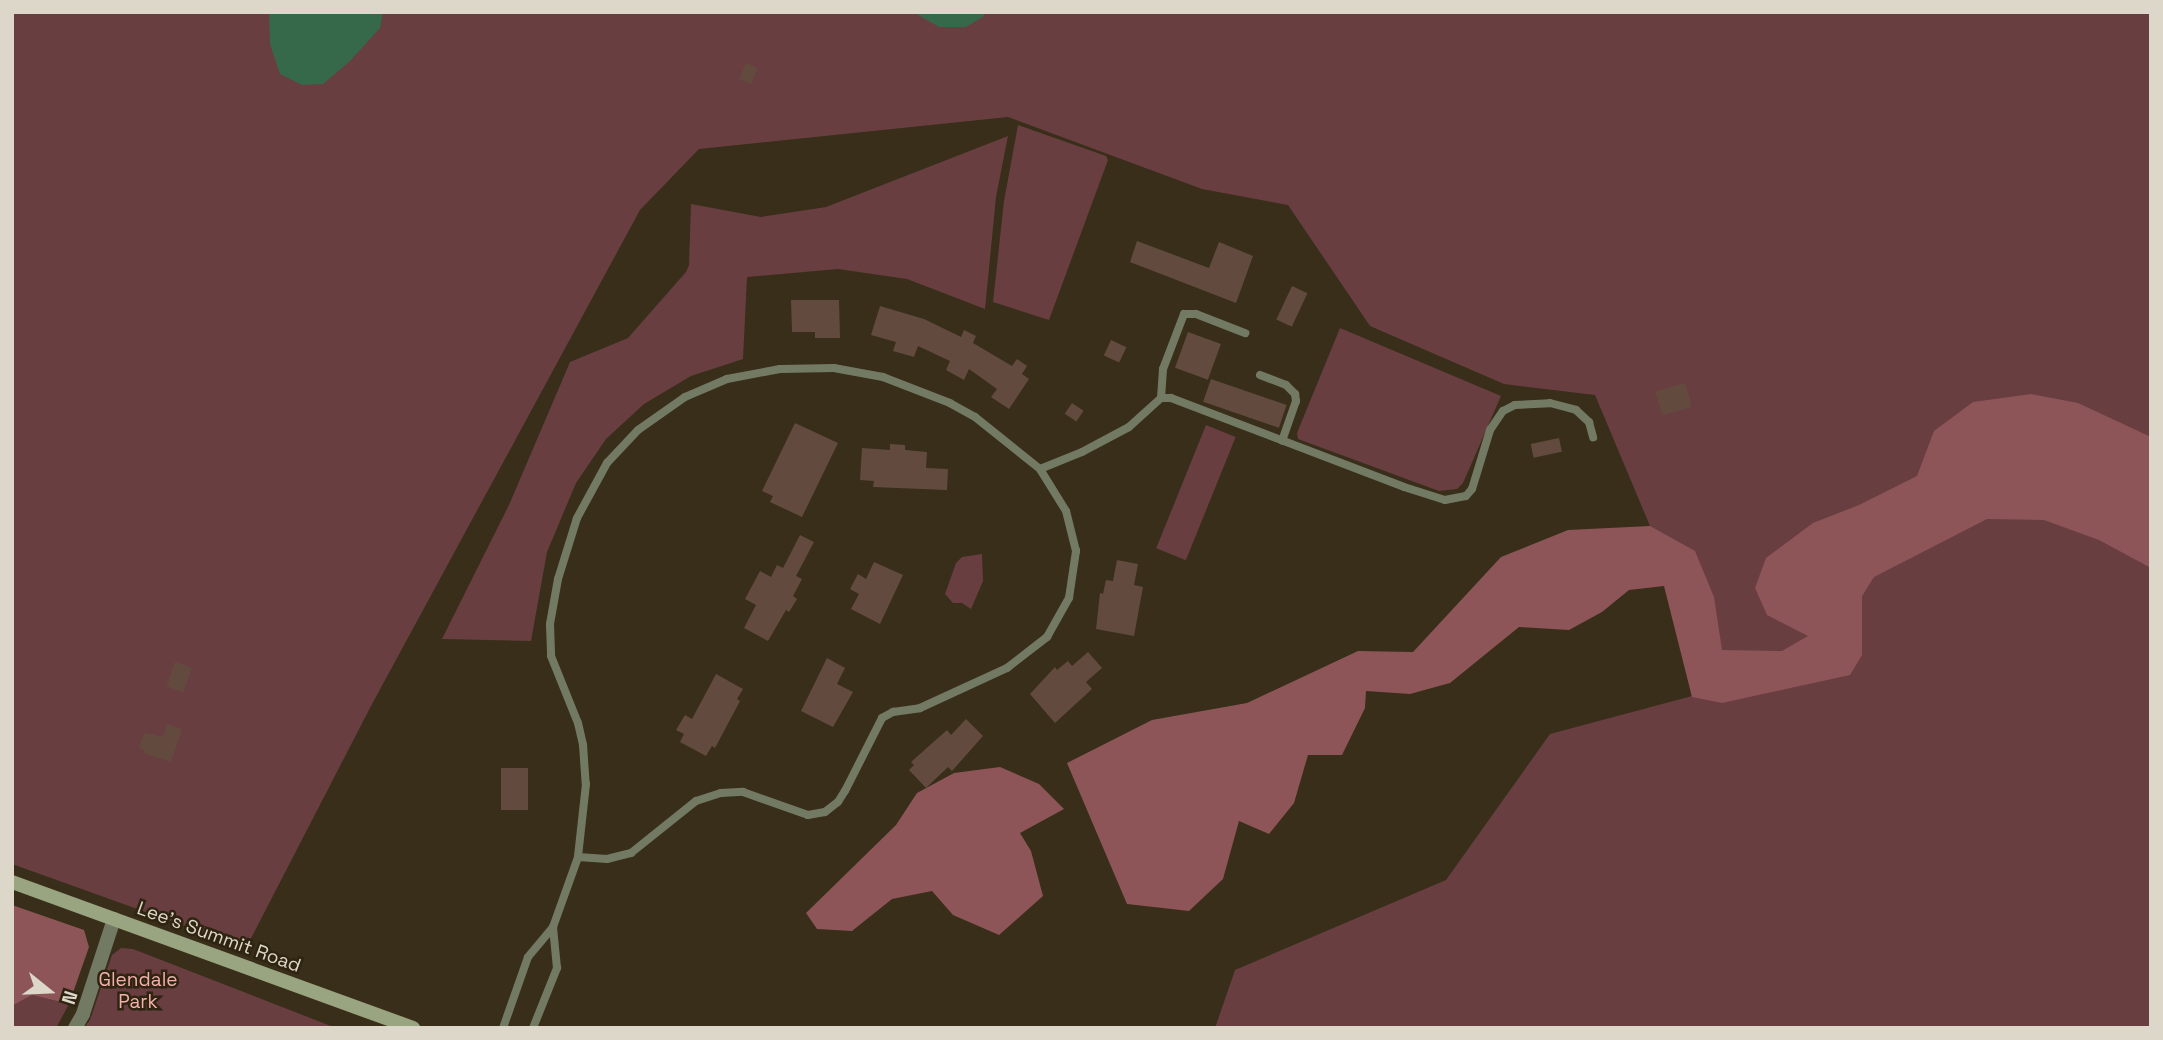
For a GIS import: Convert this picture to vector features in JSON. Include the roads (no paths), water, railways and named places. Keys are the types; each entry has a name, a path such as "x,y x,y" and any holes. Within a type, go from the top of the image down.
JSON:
{"main road":[{"name":"Lee's Summit Road","path":"12,882 413,1028"}],"street":[{"path":"75,1028 83,1014 114,919"}],"lane":[{"path":"1161,398 1163,369 1184,314 1196,314 1245,333"},
{"path":"503,1028 528,957 553,927 578,857 586,784 578,723 551,656 550,624 558,579 577,518 607,463 638,430 685,397 727,379 780,369 834,368 894,380 950,403 984,424 1040,469 1066,511 1076,551 1076,567 1069,598 1052,630 1035,649 1007,668 933,703 882,718 845,791 838,802 825,812 808,815 743,792 721,793 696,801 631,853 607,859 578,857"},
{"path":"1260,376 1286,385 1295,394 1296,401 1282,441"},
{"path":"1040,469 1082,453 1129,427 1161,398 1171,398 1404,487 1456,500 1466,496 1472,489 1490,430 1503,411 1533,402 1563,406 1586,418 1593,437"},
{"path":"534,1028 557,968 553,927"}],"park label":[{"name":"Glendale Park","path":"138,991"}]}
